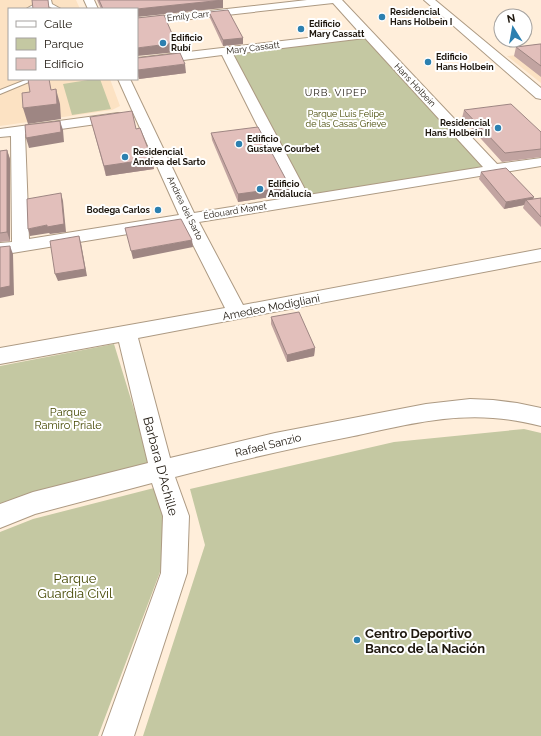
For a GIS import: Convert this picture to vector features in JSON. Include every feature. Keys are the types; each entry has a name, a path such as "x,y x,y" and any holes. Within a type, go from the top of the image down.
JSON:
{"street":[{"name":"Emily Carr","path":"138,22 336,0"},
{"name":"Hans Holbein","path":"336,0 494,170"},
{"path":"429,0 541,95"},
{"name":"Mary Cassatt","path":"138,62 368,34"},
{"path":"226,51 304,200"},
{"name":"Andrea del Sarto","path":"124,80 189,219 237,313"},
{"path":"0,133 140,114"},
{"path":"18,130 21,246"},
{"name":"Édouard Manet","path":"0,249 541,162"},
{"name":"Amedeo Modigliani","path":"0,356 127,334 541,255"},
{"name":"Barbara D'Achille","path":"118,736 174,573 176,516 162,471 127,334"},
{"name":"Rafael Sanzio","path":"0,516 33,503 295,437 433,410 490,408 523,412 541,417"}],"lane":[{"path":"36,0 55,8"},
{"path":"32,8 43,4"},
{"path":"0,92 28,80"}],"shaded area":[{"path":"0,0 76,0 80,8 8,8 8,80 110,80 120,106 112,110 0,126"},
{"path":"541,52 541,83 507,56"}],"green space":[{"name":"Parque Luis Felipe de las Casas Grieve","path":"367,37 485,167 308,196 232,52"},
{"path":"88,80 100,80 111,109 72,115 63,84"},
{"name":"Parque Ramiro Priale","path":"114,344 152,468 0,509 0,366"},
{"name":"Centro Deportivo Banco de la Nación","path":"524,429 541,433 541,736 143,736 205,545 190,489 394,442"},
{"name":"Parque Guardia Civil","path":"158,487 167,533 160,572 98,736 0,736 0,532 33,519"}],"building":[{"path":"32,0 48,0 49,8 33,8"},
{"path":"99,0 223,0 138,9 103,8"},
{"path":"228,10 243,38 223,40 209,12"},
{"path":"164,15 176,43 138,48 138,18"},
{"path":"541,44 541,66 517,48 533,48 533,45"},
{"path":"180,53 185,64 138,70 138,58"},
{"path":"28,80 49,80 51,90 56,89 57,104 23,108 22,93 30,92"},
{"path":"511,104 541,132 541,149 505,153 464,110"},
{"path":"132,111 136,129 140,128 152,159 104,166 90,117"},
{"path":"60,121 61,132 26,138 25,125"},
{"path":"258,127 290,187 238,194 211,133"},
{"path":"7,150 7,232 0,233 0,151"},
{"path":"506,168 534,197 506,202 481,172"},
{"path":"61,193 64,224 47,227 47,225 28,229 27,199"},
{"path":"541,198 541,217 526,200"},
{"path":"181,219 192,240 131,251 125,228"},
{"path":"79,236 85,269 55,274 50,241"},
{"path":"10,246 10,286 0,288 0,247"},
{"path":"299,312 315,348 287,355 271,317"}],"place":[{"name":"Residencial Hans Holbein I","path":"382,17"},
{"name":"Edificio Mary Cassatt","path":"301,29"},
{"name":"Edificio Rubí","path":"163,43"},
{"name":"Edificio Hans Holbein","path":"428,62"},
{"name":"Residencial Hans Holbein II","path":"498,128"},
{"name":"Edificio Gustave Courbet","path":"239,144"},
{"name":"Residencial Andrea del Sarto","path":"125,157"},
{"name":"Edificio Andalucía","path":"260,189"},
{"name":"Bodega Carlos","path":"158,210"},
{"name":"Centro Deportivo Banco de la Nación","path":"357,640"}],"district":[{"name":"URB. VIPEP","path":"336,92"}]}
